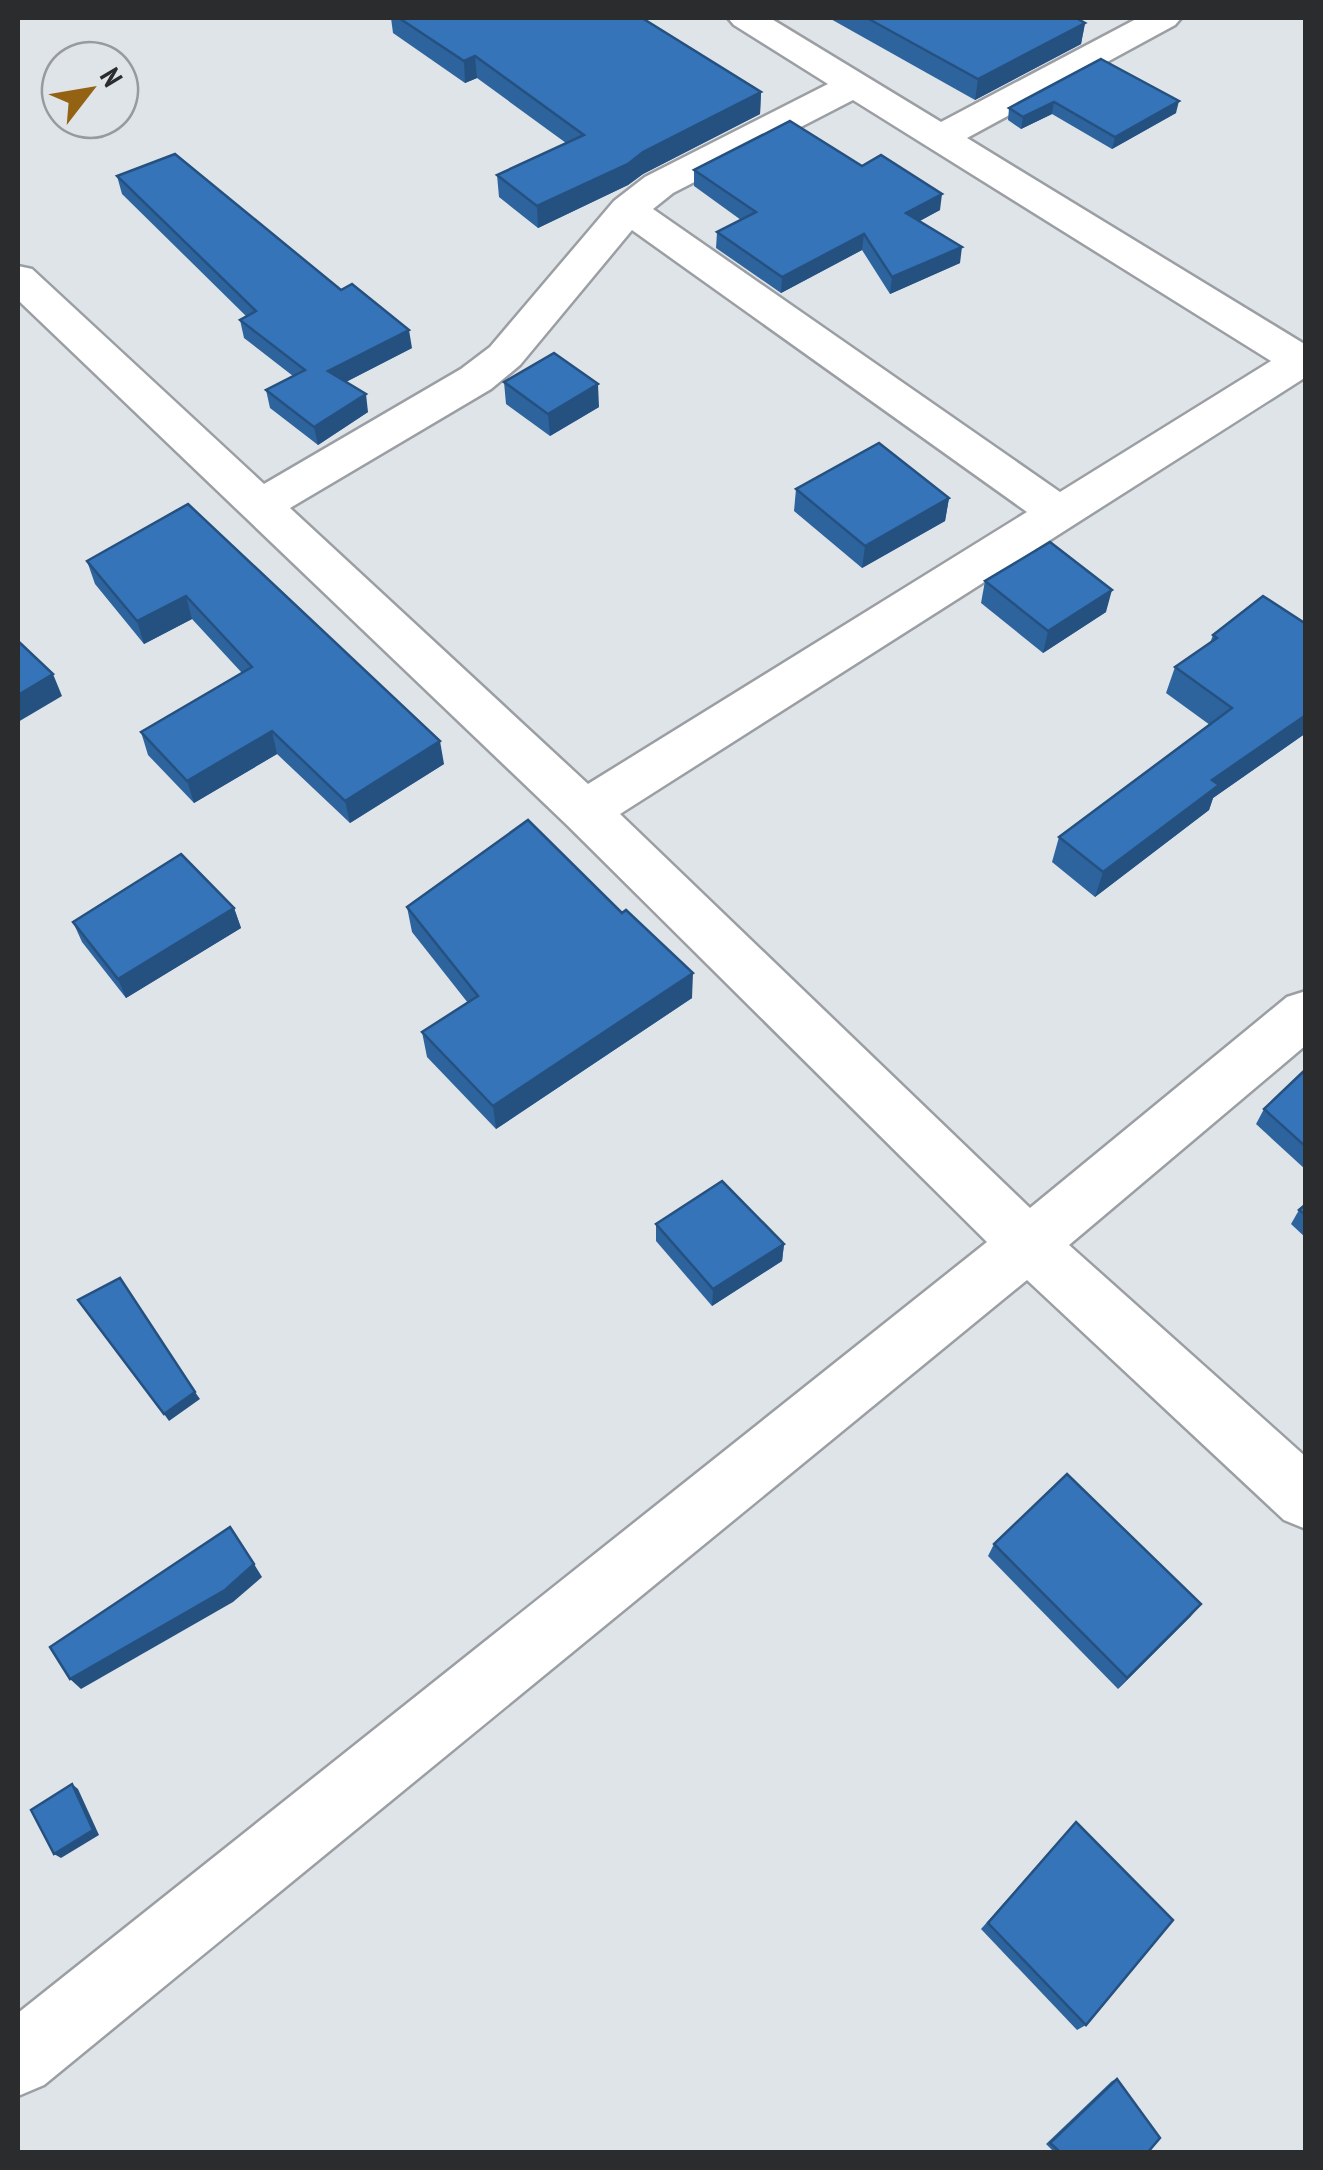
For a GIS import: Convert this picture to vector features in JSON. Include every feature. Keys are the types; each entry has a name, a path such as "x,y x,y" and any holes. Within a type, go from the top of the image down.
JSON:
{"street":[{"path":"585,811 1303,363 746,18"},
{"path":"940,138 1163,18"},
{"path":"260,506 476,379 505,356 628,208 659,185 854,84"},
{"path":"628,208 1060,513"},
{"path":"18,278 585,811 1028,1244 1306,1499"},
{"path":"18,2059 1028,1244 1306,1013"}],"building":[{"path":"399,18 642,18 761,92 643,152 628,164 537,206 497,175 584,135 475,56 464,61"},
{"path":"867,18 1076,18 1085,23 978,79"},
{"path":"1101,59 1179,101 1115,137 1054,102 1023,117 1009,108"},
{"path":"790,121 862,166 881,155 942,194 906,213 962,247 892,277 864,234 782,277 717,232 756,212 694,170"},
{"path":"175,154 341,290 352,284 409,330 328,371 366,394 314,427 266,390 305,370 240,320 256,311 117,176"},
{"path":"554,353 598,384 548,414 504,382"},
{"path":"879,443 949,498 865,546 796,489"},
{"path":"188,504 440,741 345,801 272,731 187,781 141,732 252,667 186,596 137,621 87,561"},
{"path":"1050,542 1112,590 1048,631 985,581"},
{"path":"1263,596 1306,624 1306,715 1212,780 1219,785 1103,872 1059,837 1232,708 1175,667 1217,638 1213,635"},
{"path":"18,641 53,674 18,695"},
{"path":"528,820 622,913 626,910 693,973 493,1106 422,1032 478,996 407,907"},
{"path":"181,854 234,908 118,979 73,922"},
{"path":"1306,1069 1306,1147 1264,1109"},
{"path":"722,1181 784,1244 713,1289 656,1224"},
{"path":"120,1278 195,1392 164,1414 78,1300"},
{"path":"1067,1474 1201,1604 1127,1678 994,1544"},
{"path":"230,1527 254,1564 225,1590 70,1679 50,1647"},
{"path":"72,1784 93,1830 54,1854 31,1810"},
{"path":"1076,1822 1173,1920 1086,2025 988,1923"},
{"path":"1117,2079 1160,2138 1148,2152 1060,2152 1050,2143"}]}
